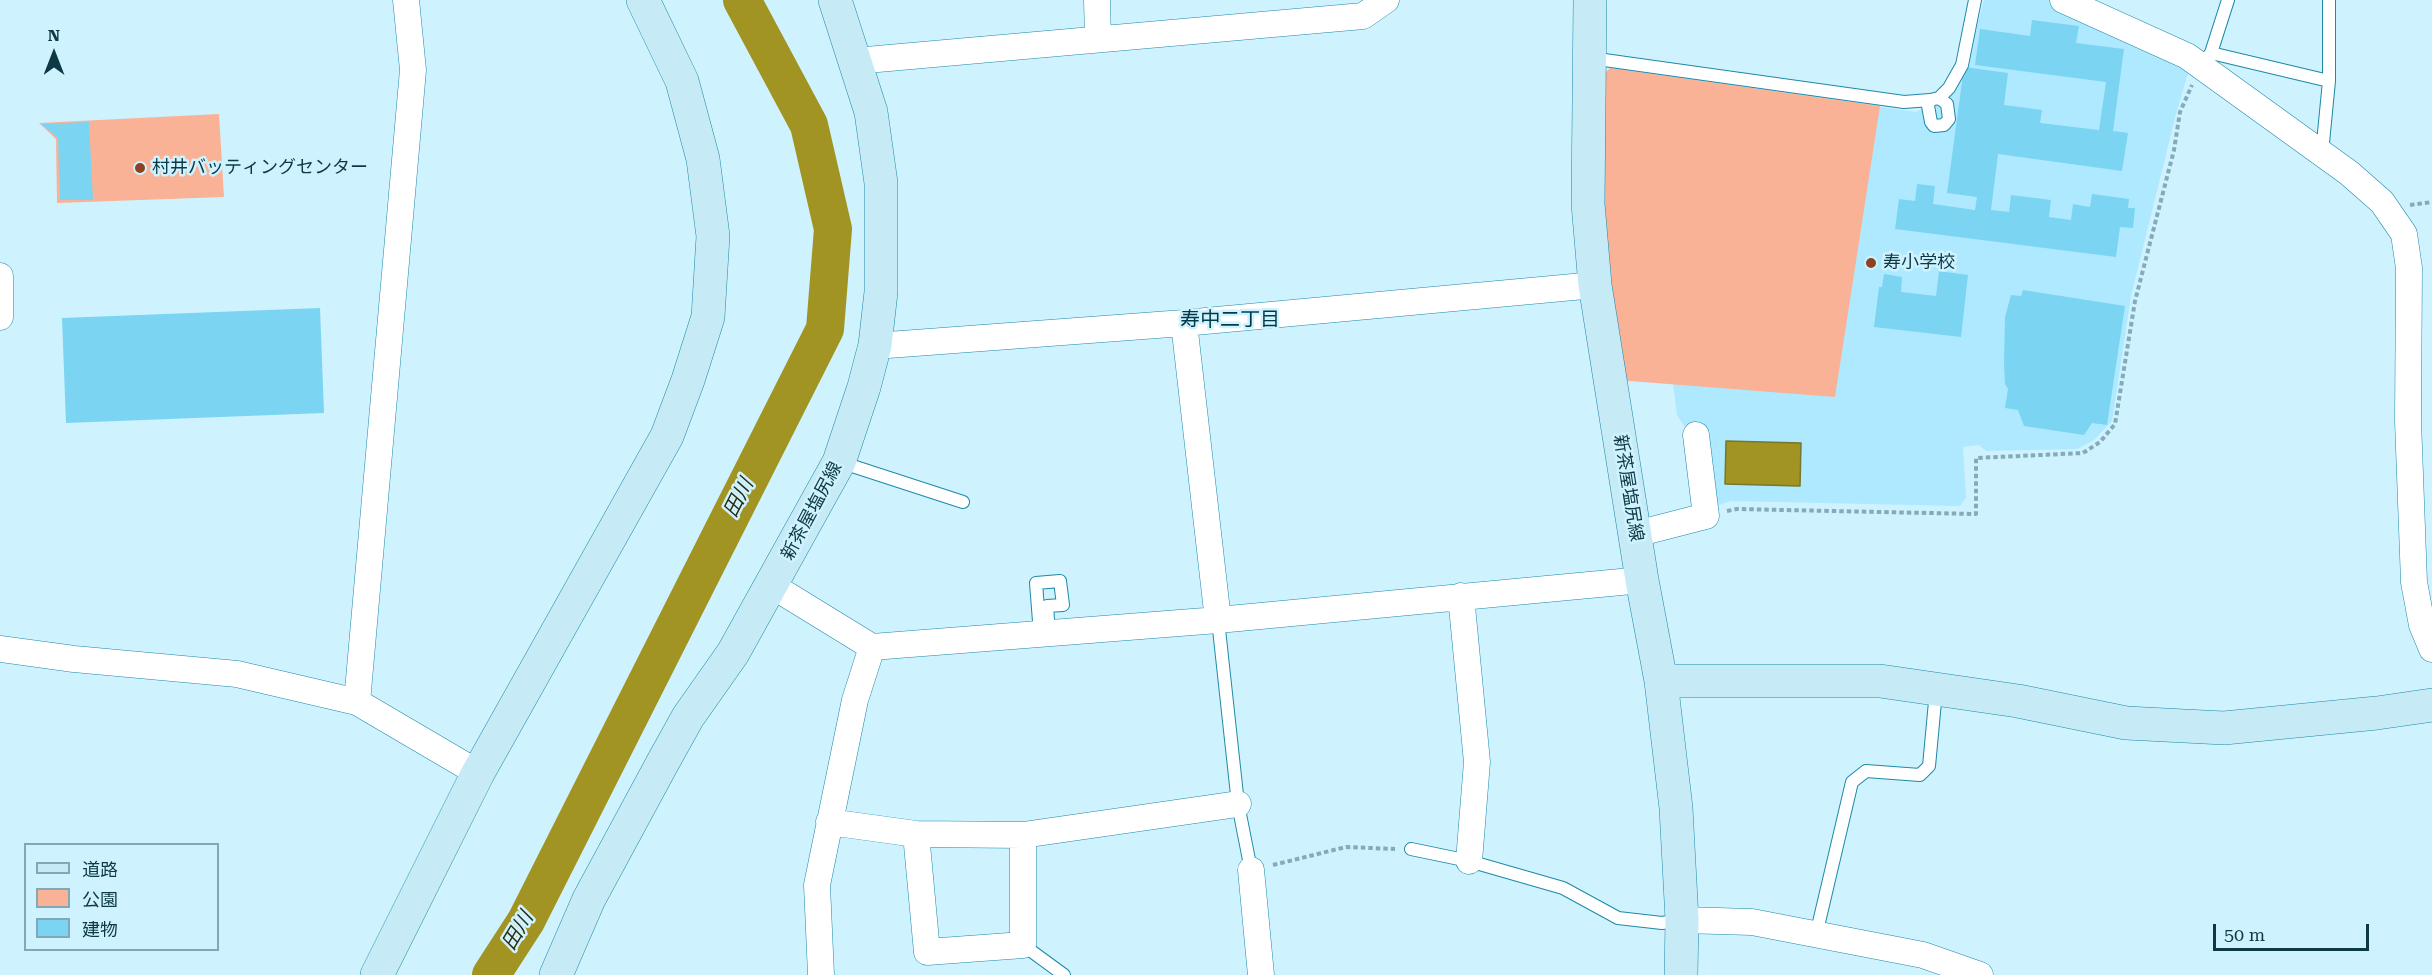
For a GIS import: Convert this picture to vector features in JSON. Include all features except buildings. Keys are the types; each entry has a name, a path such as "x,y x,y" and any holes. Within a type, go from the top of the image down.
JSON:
{"main road":[{"path":"376,975 478,773 667,436 708,317 713,236 703,159 682,81 643,0"},
{"name":"新茶屋塩尻線","path":"556,975 589,899 663,762 688,717 733,653 839,462 864,387 875,345 881,292 881,183 870,112 835,0"},
{"name":"新茶屋塩尻線","path":"1590,0 1588,204 1595,285 1642,580 1661,681 1676,808 1683,920 1681,975"},
{"path":"1661,681 1880,681 2018,701 2126,723 2224,728 2377,713 2432,705"}],"street":[{"path":"357,702 413,70 406,0"},
{"path":"1096,0 1098,39"},
{"path":"855,60 1363,16 1386,0"},
{"path":"2063,0 2187,56 2206,59 2382,202 2404,234 2409,268 2408,421 2414,582 2422,625 2432,649"},
{"path":"0,276 0,317"},
{"path":"888,345 1184,322 1595,285"},
{"path":"1184,322 1218,620"},
{"path":"1636,534 1706,516 1696,435"},
{"path":"771,585 872,647 1218,620 1642,580"},
{"path":"1461,596 1477,762 1469,861"},
{"path":"821,975 817,885 855,700 872,647"},
{"path":"0,649 74,659 237,674 357,702 478,773"},
{"path":"829,822 916,834 1023,835 1238,804"},
{"path":"916,834 927,952 1023,945 1023,835"},
{"path":"1251,870 1261,975"},
{"path":"1683,920 1752,922 1923,955 1980,975"}],"lane":[{"path":"1590,58 1904,102 1935,99 1949,88 1962,65 1975,0"},
{"path":"2228,0 2206,59 2329,81"},
{"path":"2322,153 2329,81 2330,0"},
{"path":"839,462 963,502"},
{"path":"1218,620 1238,804 1251,870"},
{"path":"1816,935 1852,782 1866,771 1920,775 1929,766 1937,688"},
{"path":"1411,849 1469,861 1563,888 1618,918 1662,923 1683,920"},
{"path":"1023,945 1065,975"}],"path":[{"path":"1706,516 1737,509 1976,514 1976,458 2083,453 2100,442 2115,424 2135,302 2174,150 2180,112 2206,59"},
{"path":"1251,870 1346,847 1411,849"}],"shaded area":[{"name":"寿小学校","path":"1984,0 2048,0 2190,66 2131,296 2112,421 2094,440 2077,449 1986,451 1979,445 1963,447 1966,498 1960,506 1731,501 1715,506 1711,501 1710,431 1688,432 1677,415 1673,384 1617,380 1610,68 1916,112 1949,94 1966,65"},
{"path":"1726,441 1801,443 1800,486 1725,484"}],"green space":[{"path":"1610,68 1880,106 1835,397 1617,380 1599,229 1601,77"},
{"name":"村井バッティングセンター","path":"219,114 224,197 57,203 56,139 39,123"}],"waterway":[{"name":"田川","path":"491,975 526,921 825,329 833,229 809,125 742,0"}],"place":[{"name":"村井バッティングセンター","path":"140,168"},
{"name":"寿小学校","path":"1871,263"}],"district":[{"name":"寿中二丁目","path":"1230,320"}]}
